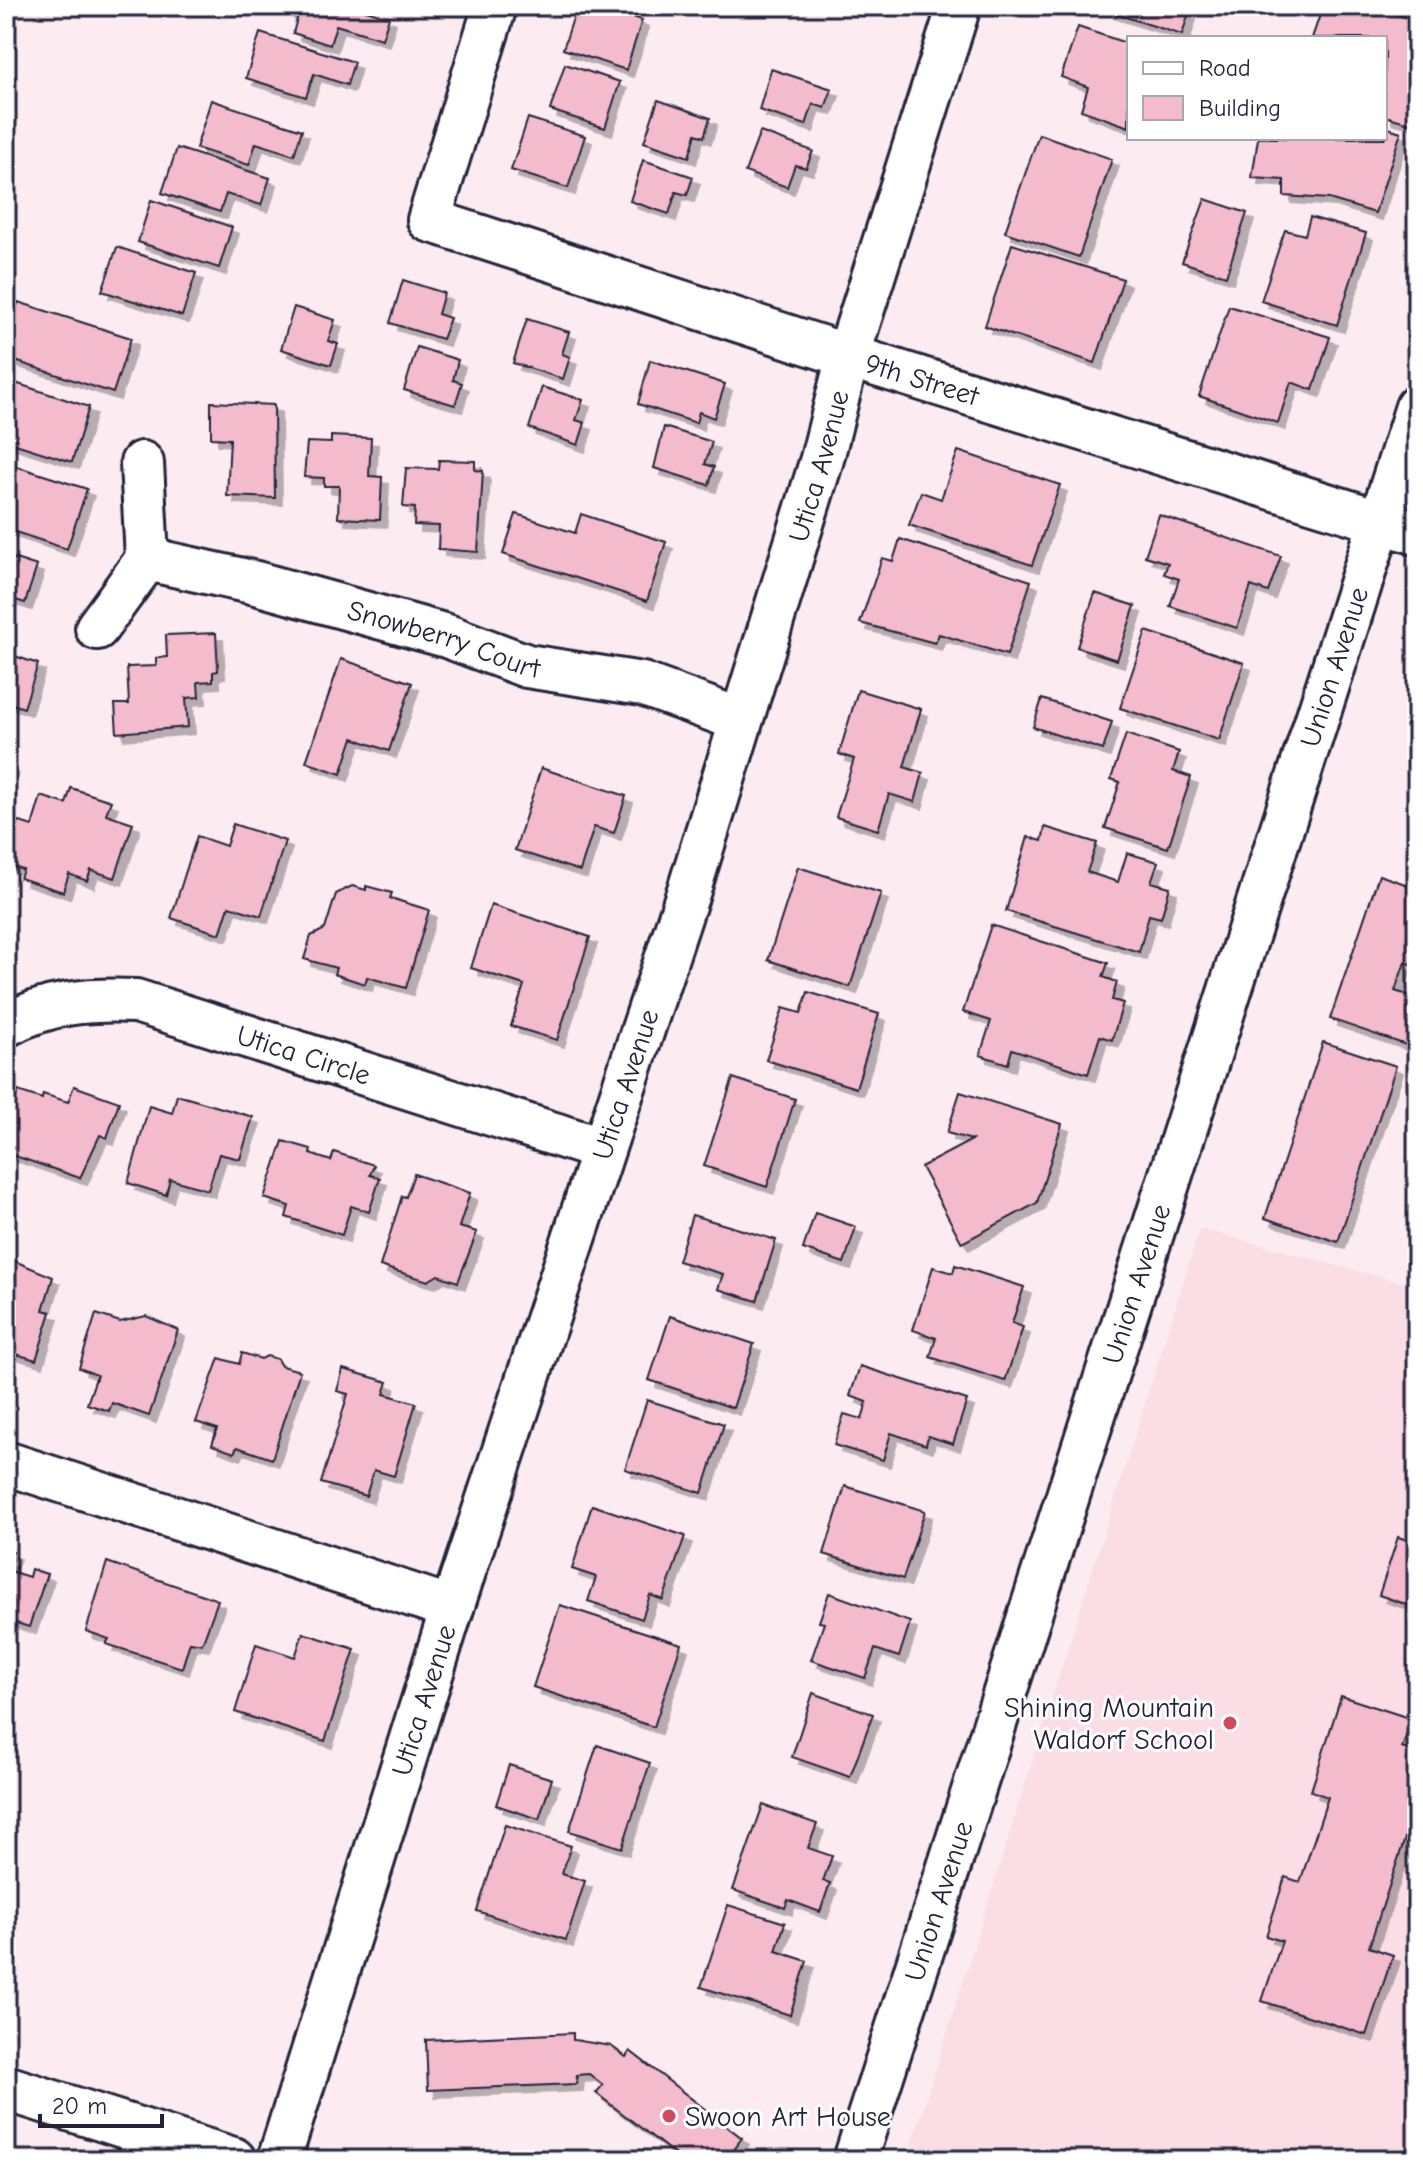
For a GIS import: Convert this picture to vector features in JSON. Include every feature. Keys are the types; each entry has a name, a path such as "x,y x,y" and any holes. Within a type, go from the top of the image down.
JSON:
{"main road":[{"path":"6,2088 233,2160"}],"street":[{"name":"9th Street","path":"495,6 429,220 848,356 1399,527"},
{"name":"Utica Avenue","path":"279,2160 452,1608 690,887 822,459 848,356 959,6"},
{"name":"Union Avenue","path":"855,2160 1399,527 1417,407"},
{"path":"97,628 147,559 142,463"},
{"name":"Snowberry Court","path":"147,559 256,583 447,636 527,666 642,684 740,720"},
{"name":"Utica Circle","path":"6,1025 35,1010 85,999 136,1001 601,1149"},
{"path":"6,1463 452,1608"}],"shaded area":[{"name":"Shining Mountain Waldorf School","path":"1200,1229 1417,1287 1417,2160 907,2160"}],"building":[{"path":"289,6 353,6 389,17 382,39 336,25 330,45 293,33 298,15 287,12"},
{"path":"577,6 598,6 642,20 626,70 563,49"},
{"path":"1109,6 1191,6 1182,35 1107,11"},
{"path":"1323,6 1369,6 1417,21 1417,110 1413,124 1387,117 1387,36 1313,36"},
{"path":"1078,27 1127,43 1127,126 1081,110 1088,87 1061,77"},
{"path":"260,33 354,62 347,85 314,74 306,97 246,78"},
{"path":"565,64 620,82 605,128 550,110"},
{"path":"771,69 832,89 825,108 813,104 806,125 759,110"},
{"path":"211,100 302,130 294,155 256,143 249,165 196,148"},
{"path":"658,100 710,118 704,137 696,134 689,157 644,142"},
{"path":"528,118 585,136 568,188 511,170"},
{"path":"1387,128 1401,132 1375,213 1329,199 1284,196 1284,180 1252,178 1258,140 1387,140"},
{"path":"760,132 813,151 806,168 795,165 787,187 745,172"},
{"path":"1039,134 1112,159 1079,257 1005,232"},
{"path":"177,148 270,178 261,205 226,194 220,212 162,193"},
{"path":"643,160 693,177 687,195 676,192 669,214 630,201"},
{"path":"1205,199 1247,213 1226,276 1182,262"},
{"path":"151,200 232,227 219,268 138,242"},
{"path":"1310,217 1366,233 1337,325 1261,301 1285,230 1305,235"},
{"path":"1012,244 1123,279 1095,363 985,326"},
{"path":"117,247 196,273 182,316 102,291"},
{"path":"403,280 444,293 438,314 450,318 442,339 390,323"},
{"path":"18,302 131,338 113,393 6,358 6,338"},
{"path":"1229,306 1330,337 1313,390 1291,382 1278,423 1199,396"},
{"path":"294,307 335,320 328,341 338,344 331,365 281,349"},
{"path":"527,319 569,332 562,354 570,357 563,379 513,363"},
{"path":"417,347 458,360 453,380 462,383 455,405 404,390"},
{"path":"650,360 725,384 714,418 699,412 696,423 638,404"},
{"path":"6,380 89,407 72,462 6,441"},
{"path":"542,387 583,400 576,420 585,423 578,445 529,428"},
{"path":"211,402 274,405 275,498 227,496 230,439 211,438"},
{"path":"664,427 712,442 705,464 714,467 709,485 654,468"},
{"path":"331,436 371,438 369,476 382,477 380,520 338,518 339,486 324,486 324,478 304,477 307,442 331,443"},
{"path":"958,451 1060,485 1032,565 909,525 921,492 941,499"},
{"path":"439,460 475,461 475,470 483,471 478,552 438,549 439,526 414,525 415,508 403,507 406,468 438,469"},
{"path":"6,463 87,489 67,549 6,529"},
{"path":"516,514 575,533 581,514 666,542 647,601 503,554"},
{"path":"1159,515 1281,556 1268,592 1251,586 1237,628 1170,606 1179,579 1164,574 1168,563 1145,556"},
{"path":"900,539 1031,581 1007,655 939,634 935,643 860,623 882,558 893,561"},
{"path":"6,556 37,566 25,603 6,597"},
{"path":"1095,593 1135,606 1117,660 1077,647"},
{"path":"1146,631 1244,663 1219,740 1120,708"},
{"path":"216,633 218,671 213,672 213,681 198,682 199,697 186,698 188,727 117,733 115,704 129,704 127,667 156,666 156,658 167,657 166,635"},
{"path":"6,653 38,664 24,708 6,702"},
{"path":"341,659 412,683 389,751 353,738 341,774 306,762"},
{"path":"858,690 921,709 904,767 923,773 915,802 889,794 878,830 836,817 854,759 839,754"},
{"path":"1042,699 1112,722 1103,750 1033,727"},
{"path":"1126,734 1179,752 1173,771 1191,777 1168,848 1105,828 1120,782 1111,779"},
{"path":"541,768 626,796 614,833 594,827 580,871 515,850"},
{"path":"71,788 111,801 106,814 133,823 115,878 91,870 87,881 69,874 63,892 20,878 23,870 6,865 6,845 14,820 32,826 41,796 66,804"},
{"path":"233,824 285,841 261,916 229,906 220,934 171,918 197,836 226,846"},
{"path":"1045,827 1097,843 1087,872 1118,882 1127,853 1158,862 1151,882 1170,887 1161,918 1149,915 1139,952 1006,911 1028,837 1042,841"},
{"path":"798,867 881,893 850,987 768,960"},
{"path":"1379,875 1417,888 1417,966 1405,962 1395,991 1417,998 1417,1022 1409,1046 1330,1019"},
{"path":"352,886 366,890 366,886 392,893 390,898 429,910 406,988 367,977 365,984 334,974 336,968 304,959 311,936 325,929 336,894"},
{"path":"491,905 590,937 557,1040 511,1026 524,985 471,968"},
{"path":"991,925 1108,963 1103,977 1117,982 1112,1000 1123,1003 1112,1040 1100,1036 1088,1074 1012,1049 1008,1064 980,1055 991,1021 963,1012"},
{"path":"808,992 879,1014 856,1088 766,1060 783,1008 801,1013"},
{"path":"1323,1042 1396,1066 1338,1242 1265,1218"},
{"path":"733,1078 795,1099 767,1187 704,1166"},
{"path":"74,1086 119,1102 107,1138 100,1135 80,1178 6,1153 9,1117 18,1091 42,1099 43,1094 68,1102"},
{"path":"960,1092 1062,1124 1037,1203 962,1243 921,1167 972,1140 947,1133"},
{"path":"177,1095 253,1117 240,1159 219,1154 208,1190 170,1179 166,1195 128,1183 149,1106 172,1113"},
{"path":"283,1141 311,1149 310,1154 331,1161 334,1152 374,1165 370,1175 380,1178 369,1212 351,1206 342,1235 286,1217 289,1206 264,1198"},
{"path":"414,1174 470,1193 459,1227 477,1232 458,1282 438,1275 428,1281 380,1266 402,1196 406,1197"},
{"path":"815,1213 856,1227 844,1263 803,1249"},
{"path":"692,1215 776,1240 757,1301 718,1289 723,1274 678,1261"},
{"path":"12,1260 53,1277 43,1310 51,1312 36,1360 6,1351 6,1262"},
{"path":"955,1265 1024,1287 1012,1323 1023,1327 1005,1381 930,1357 936,1338 913,1330 933,1267 953,1273"},
{"path":"96,1314 120,1322 146,1316 178,1330 149,1416 112,1403 109,1411 87,1404 97,1375 79,1368"},
{"path":"670,1316 754,1344 733,1408 649,1380"},
{"path":"242,1353 261,1359 267,1356 277,1359 281,1366 300,1371 272,1459 237,1447 234,1453 212,1445 217,1429 196,1422 219,1358 239,1364"},
{"path":"860,1366 967,1400 953,1444 928,1436 926,1445 891,1433 883,1460 834,1445 844,1414 862,1419 867,1402 850,1396"},
{"path":"343,1369 388,1382 384,1394 416,1403 394,1476 374,1470 366,1496 321,1483 348,1394 337,1391"},
{"path":"647,1400 724,1424 702,1493 625,1469"},
{"path":"845,1486 925,1511 903,1579 824,1554"},
{"path":"592,1505 685,1536 663,1600 650,1595 642,1619 588,1601 596,1577 572,1569"},
{"path":"1398,1537 1417,1543 1417,1608 1379,1595"},
{"path":"6,1550 13,1552 7,1570 29,1577 31,1569 47,1574 29,1627 7,1620 6,1623"},
{"path":"107,1562 218,1600 202,1644 190,1642 182,1668 106,1644 109,1639 86,1631"},
{"path":"829,1593 910,1622 899,1657 875,1649 865,1678 811,1660 824,1623 819,1622"},
{"path":"560,1605 681,1644 654,1727 533,1687"},
{"path":"303,1633 355,1649 325,1741 235,1712 256,1644 295,1657"},
{"path":"813,1693 873,1714 850,1777 792,1757"},
{"path":"1341,1696 1412,1719 1402,1748 1417,1753 1417,1802 1369,1947 1393,1955 1366,2035 1262,2001 1282,1941 1266,1936 1285,1877 1300,1882 1328,1797 1311,1791"},
{"path":"597,1745 650,1763 622,1848 569,1831"},
{"path":"509,1765 552,1779 539,1819 496,1805"},
{"path":"763,1805 817,1824 808,1848 832,1856 823,1881 830,1883 820,1912 788,1900 785,1908 733,1890"},
{"path":"505,1825 571,1846 562,1874 585,1881 566,1940 477,1911"},
{"path":"728,1905 785,1923 776,1951 807,1961 790,2015 701,1987"},
{"name":"Swoon Art House","path":"573,2033 573,2040 611,2046 626,2057 630,2051 742,2138 725,2160 682,2160 596,2093 603,2085 589,2074 577,2075 576,2084 428,2090 426,2040"}],"place":[{"name":"Shining Mountain Waldorf School","path":"1230,1723"},
{"name":"Swoon Art House","path":"669,2116"}]}
